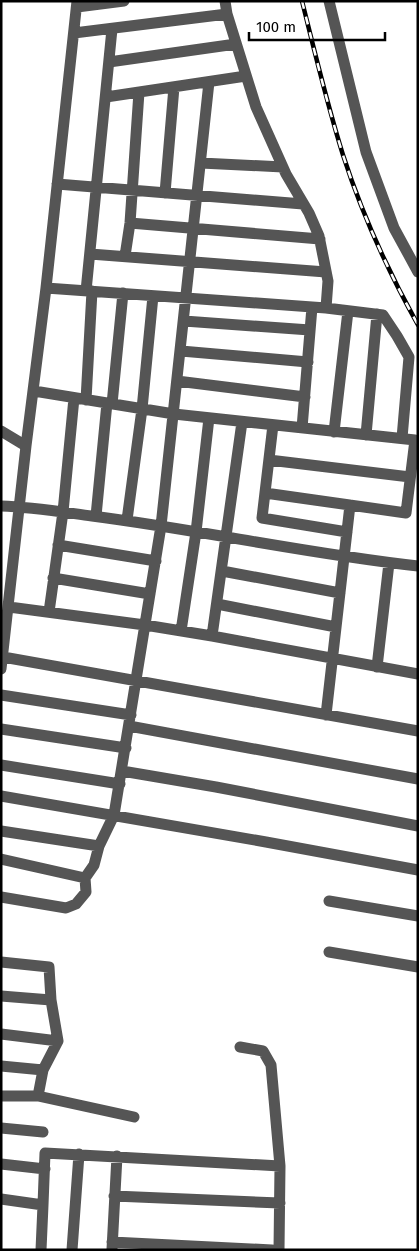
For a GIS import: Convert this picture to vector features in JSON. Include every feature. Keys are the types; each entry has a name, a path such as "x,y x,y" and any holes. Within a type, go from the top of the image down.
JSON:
{"street":[{"path":"1,669 77,4 124,1"},
{"path":"225,1 227,14 256,108 283,167 320,239 328,280 326,308"},
{"path":"329,1 366,152 394,228 418,272"},
{"path":"74,33 227,14"},
{"path":"86,400 90,254 112,29"},
{"path":"109,62 236,44"},
{"path":"106,97 246,76"},
{"path":"1,897 66,908 76,904 86,892 85,878 94,865 99,846 114,815 161,526 209,82"},
{"path":"165,192 174,87"},
{"path":"125,256 133,190 139,92"},
{"path":"201,163 283,167"},
{"path":"56,184 303,204"},
{"path":"130,223 320,239"},
{"path":"90,254 326,272"},
{"path":"46,288 326,308 383,315 398,336 408,357 402,438"},
{"path":"96,516 123,293"},
{"path":"127,520 142,409 153,296"},
{"path":"302,428 312,308"},
{"path":"334,432 348,311"},
{"path":"366,435 377,314"},
{"path":"184,321 310,330"},
{"path":"181,351 308,362"},
{"path":"177,382 304,397"},
{"path":"34,391 174,414 415,440 406,513 265,493"},
{"path":"48,612 63,512 74,398"},
{"path":"180,631 196,532 209,418"},
{"path":"212,636 242,422"},
{"path":"273,425 262,518 347,532"},
{"path":"1,431 26,446"},
{"path":"269,460 410,477"},
{"path":"326,715 350,505"},
{"path":"1,506 127,520 344,556 418,566"},
{"path":"58,545 156,561"},
{"path":"377,667 390,563"},
{"path":"222,571 340,593"},
{"path":"53,578 150,594"},
{"path":"217,604 336,628"},
{"path":"9,607 145,625 418,674"},
{"path":"3,657 418,731"},
{"path":"1,696 418,779"},
{"path":"1,729 126,748"},
{"path":"1,766 120,784"},
{"path":"122,771 418,826"},
{"path":"1,796 418,870"},
{"path":"1,831 99,846"},
{"path":"1,859 85,878"},
{"path":"329,900 418,916"},
{"path":"329,952 418,967"},
{"path":"1,962 49,967 51,1000 58,1041 43,1070 38,1096"},
{"path":"1,996 51,1000"},
{"path":"1,1034 58,1041"},
{"path":"240,1047 263,1051 271,1065 280,1166 279,1250"},
{"path":"1,1066 43,1070"},
{"path":"1,1096 38,1096 134,1117"},
{"path":"1,1128 43,1132"},
{"path":"41,1250 45,1153 280,1166"},
{"path":"72,1250 79,1154"},
{"path":"117,1156 112,1246 272,1250"},
{"path":"1,1164 45,1169"},
{"path":"114,1196 280,1203"},
{"path":"1,1199 44,1205"}],"railway":[{"path":"302,1 321,78 350,177 376,242 418,325"}]}
